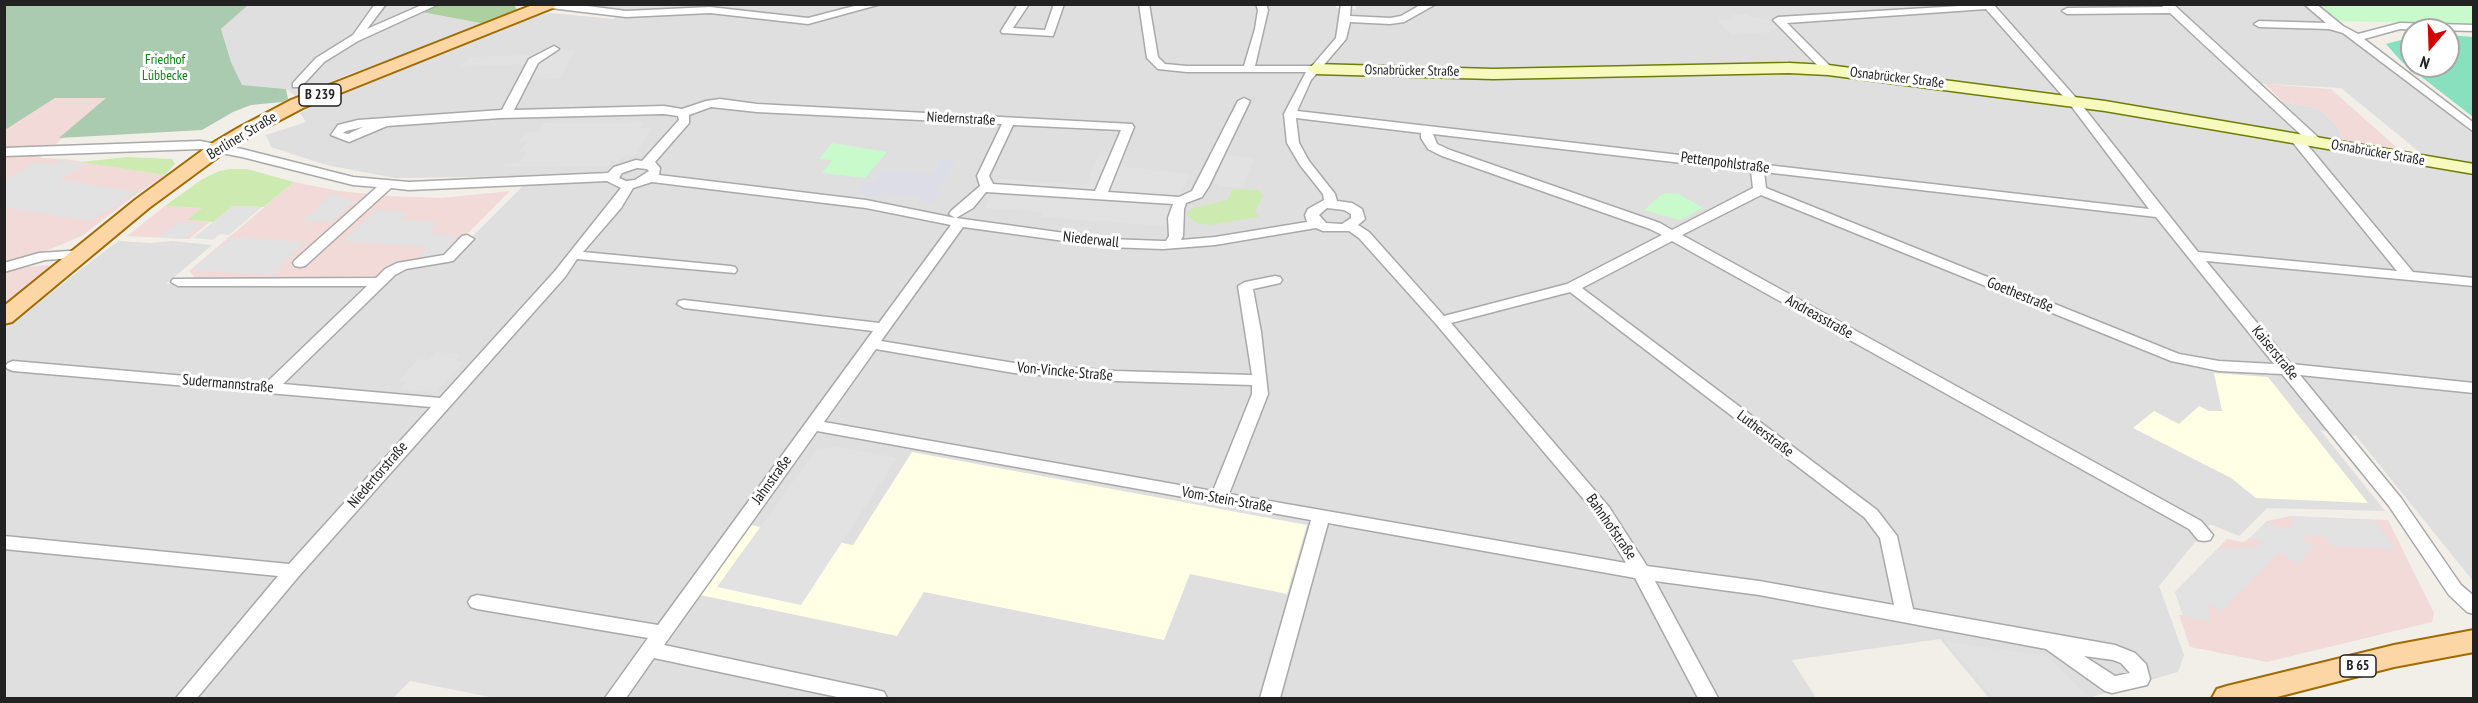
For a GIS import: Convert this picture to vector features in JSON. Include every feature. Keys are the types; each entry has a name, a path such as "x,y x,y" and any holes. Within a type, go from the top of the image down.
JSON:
{"main road":[{"name":"Berliner Straße","path":"4,317 84,254 142,204 218,148 261,123 316,96 546,5"},
{"name":"B 65","path":"2228,699 2394,656 2474,641"}],"street":[{"path":"354,39 376,14 381,4"},
{"path":"297,85 320,60 354,39 434,4"},
{"path":"546,5 605,13 658,9 694,10 808,21 876,4"},
{"path":"1024,4 1006,31 1048,34 1059,4"},
{"path":"1144,4 1153,58 1162,67 1248,70 1315,69"},
{"path":"1248,70 1260,29 1263,10 1261,4"},
{"path":"1331,204 1329,194 1304,162 1293,143 1290,114 1306,79 1341,39 1346,20 1346,4"},
{"path":"1346,20 1404,19 1431,4"},
{"path":"2309,4 2474,129"},
{"path":"1828,70 1778,20 1988,5"},
{"name":"Kaiserstraße","path":"1988,5 2073,102 2160,214 2395,502 2455,590 2474,607"},
{"path":"2067,11 2169,7 2316,142"},
{"path":"2259,24 2338,27"},
{"path":"2355,38 2400,26 2474,28"},
{"path":"506,114 533,61 554,49"},
{"name":"Osnabrücker Straße","path":"1315,69 1493,74 1789,68 1828,70 2073,102 2474,169"},
{"path":"1009,121 983,176 983,181 989,188 1181,201 1197,194 1203,186 1244,100"},
{"name":"Niedernstraße","path":"683,113 710,103 720,103 757,108 1128,127 1100,195"},
{"path":"385,122 506,114 664,110 683,113 685,120 646,164"},
{"name":"Pettenpohlstraße","path":"1290,114 2160,214"},
{"name":"Andreasstraße","path":"1427,129 1427,138 1432,146 1446,153 1655,226 2195,525 2204,535"},
{"path":"2296,139 2409,276"},
{"path":"4,152 189,145 218,148 323,175 387,185 457,185 612,177"},
{"path":"646,164 656,170 651,178 629,185 616,183 612,177 615,172 626,166 646,164"},
{"path":"1441,321 1572,287 1760,190 1757,167"},
{"name":"Niederwall","path":"651,178 781,192 958,218 1174,240 1215,241 1314,220"},
{"path":"300,263 387,185"},
{"name":"Niedertorstraße","path":"186,699 293,571 560,274 573,255 616,205 629,185"},
{"name":"Jahnstraße","path":"615,699 872,344 958,218 982,189 989,188"},
{"name":"Goethestraße","path":"1760,190 2176,358 2219,366 2288,369 2474,388"},
{"path":"1174,240 1175,218 1181,201"},
{"path":"1331,204 1347,206 1357,212 1358,219 1352,226 1338,229 1314,220 1315,209 1331,204"},
{"name":"Bahnhofstraße","path":"1352,226 1364,235 1441,321 1603,511 1641,572 1759,588 2051,643"},
{"path":"270,388 377,282 390,272 402,267 448,258 466,239"},
{"path":"4,268 44,256 84,254"},
{"path":"573,255 730,270"},
{"path":"2196,256 2474,282"},
{"path":"1219,498 1260,393 1254,332 1245,286 1275,280"},
{"path":"178,282 377,282"},
{"name":"Lutherstraße","path":"1572,287 1871,514 1888,536 1905,615"},
{"path":"684,304 882,328"},
{"name":"Von-Vincke-Straße","path":"872,344 1014,368 1115,376 1260,380"},
{"name":"Sudermannstraße","path":"13,366 443,403"},
{"name":"Vom-Stein-Straße","path":"813,425 1641,572"},
{"path":"1270,699 1321,516"},
{"path":"4,542 293,571"},
{"path":"1641,572 1708,699"},
{"path":"477,602 664,633"},
{"path":"651,650 877,699"}],"shaded area":[{"path":"248,4 426,5 486,24 434,45 349,74 297,97 286,89 242,85 231,62 221,29"},
{"path":"1336,4 1336,8 1356,9 1356,4 2315,5 2400,76 2400,78 2403,78 2473,134 2473,164 2423,155 2341,88 2249,83 2265,99 2318,108 2337,126 2344,142 2343,153 2473,175 2473,581 2356,436 2320,430 2385,511 2267,508 2239,536 2210,524 2159,586 2184,655 2178,672 2088,698 1989,698 1940,639 1792,660 1816,698 495,698 410,681 393,698 5,698 5,328 118,241 151,243 172,241 212,245 166,284 384,286 401,270 447,262 533,176 395,178 326,165 271,147 266,135 306,122 300,113 315,105 415,62 537,15 551,13 613,19 628,10 584,5"},
{"path":"1748,14 1752,17 1766,19 1777,28 1770,29 1772,32 1731,35 1717,20 1734,19 1731,15"},
{"path":"560,49 575,52 561,78 530,80 539,61"},
{"path":"531,55 526,64 460,67 470,57"},
{"path":"2265,84 2331,89 2403,153 2344,142 2337,126 2318,108 2283,102"},
{"path":"55,98 107,98 40,158 65,159 165,175 82,236 31,257 30,267 47,265 53,267 5,309 5,130"},
{"path":"643,122 640,128 652,128 635,156 626,156 617,162 612,161 609,166 502,167 505,163 520,162 527,153 519,152 527,142 519,142 526,133 537,132 544,123"},
{"path":"1098,155 1122,157 1119,166 1190,174 1166,226 1040,217 1042,212 985,208 999,179 1086,185"},
{"path":"1226,155 1254,158 1243,187 1219,187 1219,184 1214,184"},
{"path":"62,160 86,164 60,180 137,192 90,221 5,207 5,180 36,162 54,165"},
{"path":"940,160 956,160 933,203 920,201 923,196 881,193 877,196 855,193 864,182 875,183 884,170 934,174"},
{"path":"294,182 339,191 390,196 442,198 510,191 445,256 391,265 376,279 195,278 189,271"},
{"path":"332,194 355,201 332,222 302,221"},
{"path":"165,206 203,208 188,220 210,222 189,239 127,236"},
{"path":"233,206 262,207 229,235 220,234 213,240 193,238"},
{"path":"377,210 408,212 400,220 439,222 430,233 456,235 450,242 455,243 443,255 420,259 420,255 428,247 343,241"},
{"path":"178,222 202,224 183,239 159,237"},
{"path":"232,237 305,242 273,275 192,270"},
{"path":"436,352 461,354 455,361 464,362 436,392 400,389 406,382 398,381 418,359 429,360"},
{"path":"2214,373 2268,377 2368,503 2256,498 2231,478 2133,428 2154,411 2179,424 2199,406 2209,411 2222,411"},
{"path":"835,446 897,458 801,605 717,587 815,451"},
{"path":"912,452 1307,525 1287,594 1190,574 1164,640 924,592 897,636 700,595 751,525 853,545"},
{"path":"2290,516 2388,520 2434,613 2432,622 2267,662 2190,647 2179,615 2183,615 2175,592 2227,539 2243,542 2267,521"},
{"path":"2290,516 2374,520 2396,549 2332,546 2321,535 2300,537 2314,546 2299,564 2279,553 2222,611 2208,605 2210,621 2183,616 2175,592 2216,550 2257,547 2261,543 2251,537 2267,521 2282,529 2294,525"},
{"path":"1945,641 2047,656 2089,697 1994,698"}],"green space":[{"name":"Friedhof Lübbecke","path":"5,4 248,5 221,29 231,62 242,85 286,89 288,99 282,102 251,105 233,112 202,130 59,138 106,98 55,98 5,130"},
{"path":"438,4 510,4 517,10 486,24 422,12"},
{"path":"2315,5 2473,5 2473,24 2460,24 2460,18 2400,18 2400,22 2337,21"},
{"path":"2460,36 2473,37 2473,117 2423,78 2460,78"},
{"path":"2400,40 2400,60 2386,44"},
{"path":"832,143 887,152 865,178 822,173 832,160 819,159"},
{"path":"127,157 172,159 175,164 165,175 81,162"},
{"path":"247,169 294,182 264,207 233,206 213,222 187,220 202,208 165,206 201,180 219,171"},
{"path":"1233,189 1258,190 1263,196 1255,211 1259,217 1211,225 1200,224 1188,217 1187,212 1193,208 1227,200"},
{"path":"1679,194 1703,208 1680,220 1644,210 1661,195"}]}
